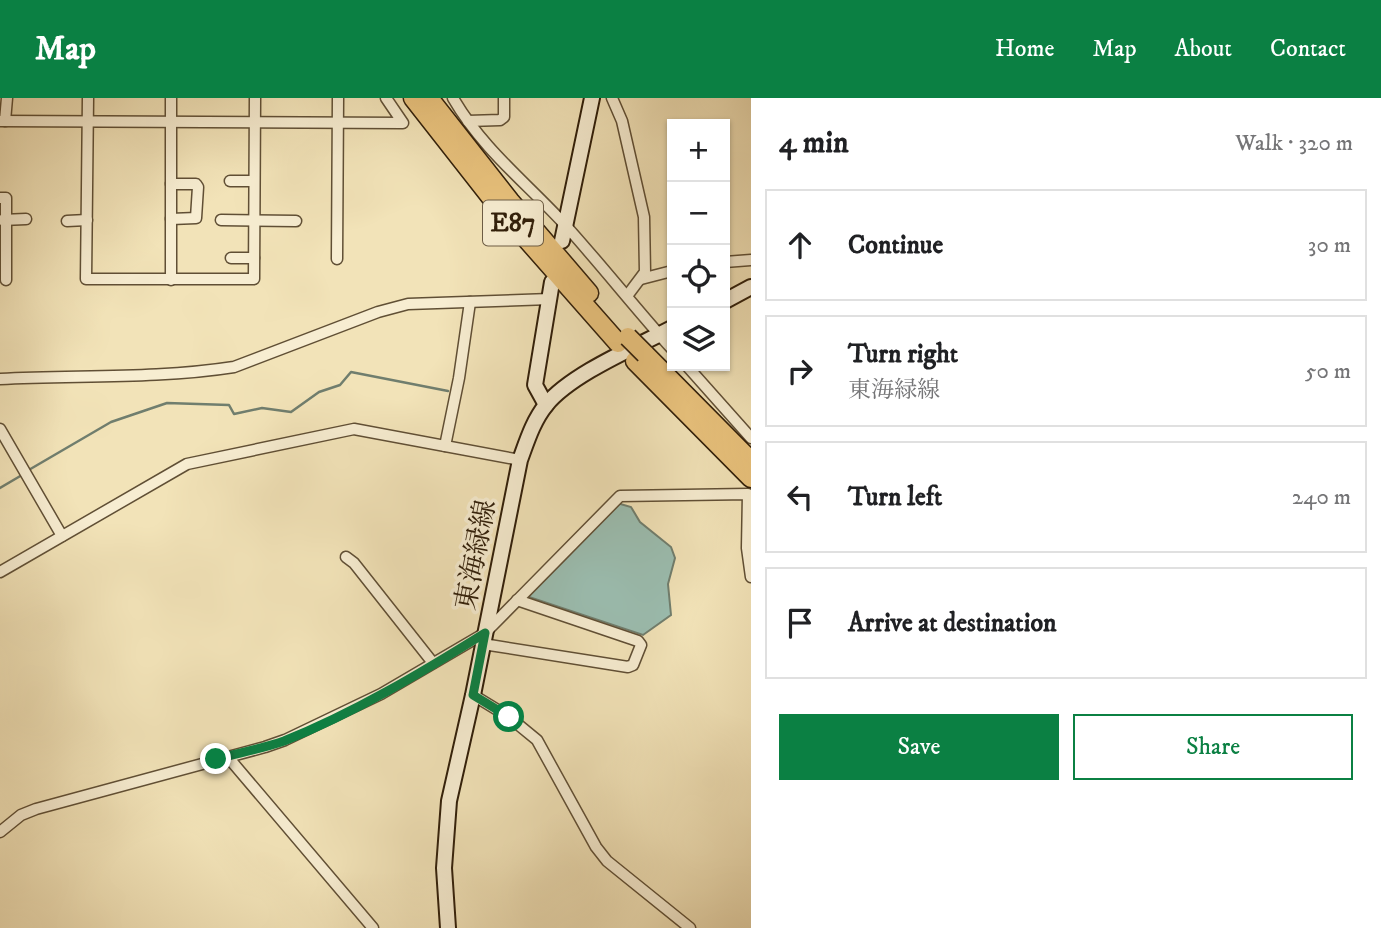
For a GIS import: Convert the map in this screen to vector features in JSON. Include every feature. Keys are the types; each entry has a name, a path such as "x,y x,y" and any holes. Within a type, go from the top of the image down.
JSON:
{"highway":[{"name":"E87","path":"413,98 500,209 751,478"},
{"name":"E87","path":"429,98 623,340"},
{"name":"E87","path":"640,358 751,461"}],"main road":[{"path":"562,241 592,98"},
{"path":"552,282 535,384 546,405 585,374 666,332"},
{"path":"730,298 751,287"},
{"name":"東海緑線","path":"448,928 444,868 449,801 520,460 530,430 546,405"}],"street":[{"path":"7,98 3,121 403,123 386,98"},
{"path":"88,98 86,279 172,280 254,279 254,98"},
{"path":"171,98 172,280"},
{"path":"337,259 338,98"},
{"path":"453,98 468,121 506,167 565,225 627,296 666,332"},
{"path":"468,121 500,120 504,117 504,98"},
{"path":"612,98 622,121 643,217 645,272 627,296"},
{"path":"230,181 254,181"},
{"path":"171,184 196,184 198,187 196,218 171,219"},
{"path":"0,198 6,198 3,220 6,280"},
{"path":"3,220 26,219"},
{"path":"67,221 87,220"},
{"path":"221,220 296,221"},
{"path":"231,258 254,258"},
{"path":"730,262 751,260"},
{"path":"641,279 667,272"},
{"path":"0,379 162,374 234,367 378,312 408,304 550,299"},
{"path":"445,446 459,378 470,302"},
{"path":"691,371 751,438"},
{"path":"0,429 62,536"},
{"path":"0,572 187,464 354,429 520,460"},
{"path":"0,832 21,815 36,809 275,744 382,694 433,663 484,639 517,600 620,496 748,494 747,548 751,577"},
{"path":"346,557 354,563 433,663"},
{"path":"484,639 628,667 633,665 641,645 638,641 517,600"},
{"path":"473,695 509,717 537,740 596,847 607,861 690,928"},
{"path":"230,757 373,928"}],"shaded area":[{"path":"617,503 631,507 640,522 671,547 675,558 668,584 671,615 643,635 526,596"}],"waterway":[{"path":"27,471 111,422 167,403 229,405 234,414 262,408 291,412 319,392 340,385 351,372 448,391"},
{"path":"0,488 22,475"}],"route":[{"path":"216,759 265,747 324,722 382,694 485,633 473,695 509,717"}]}
